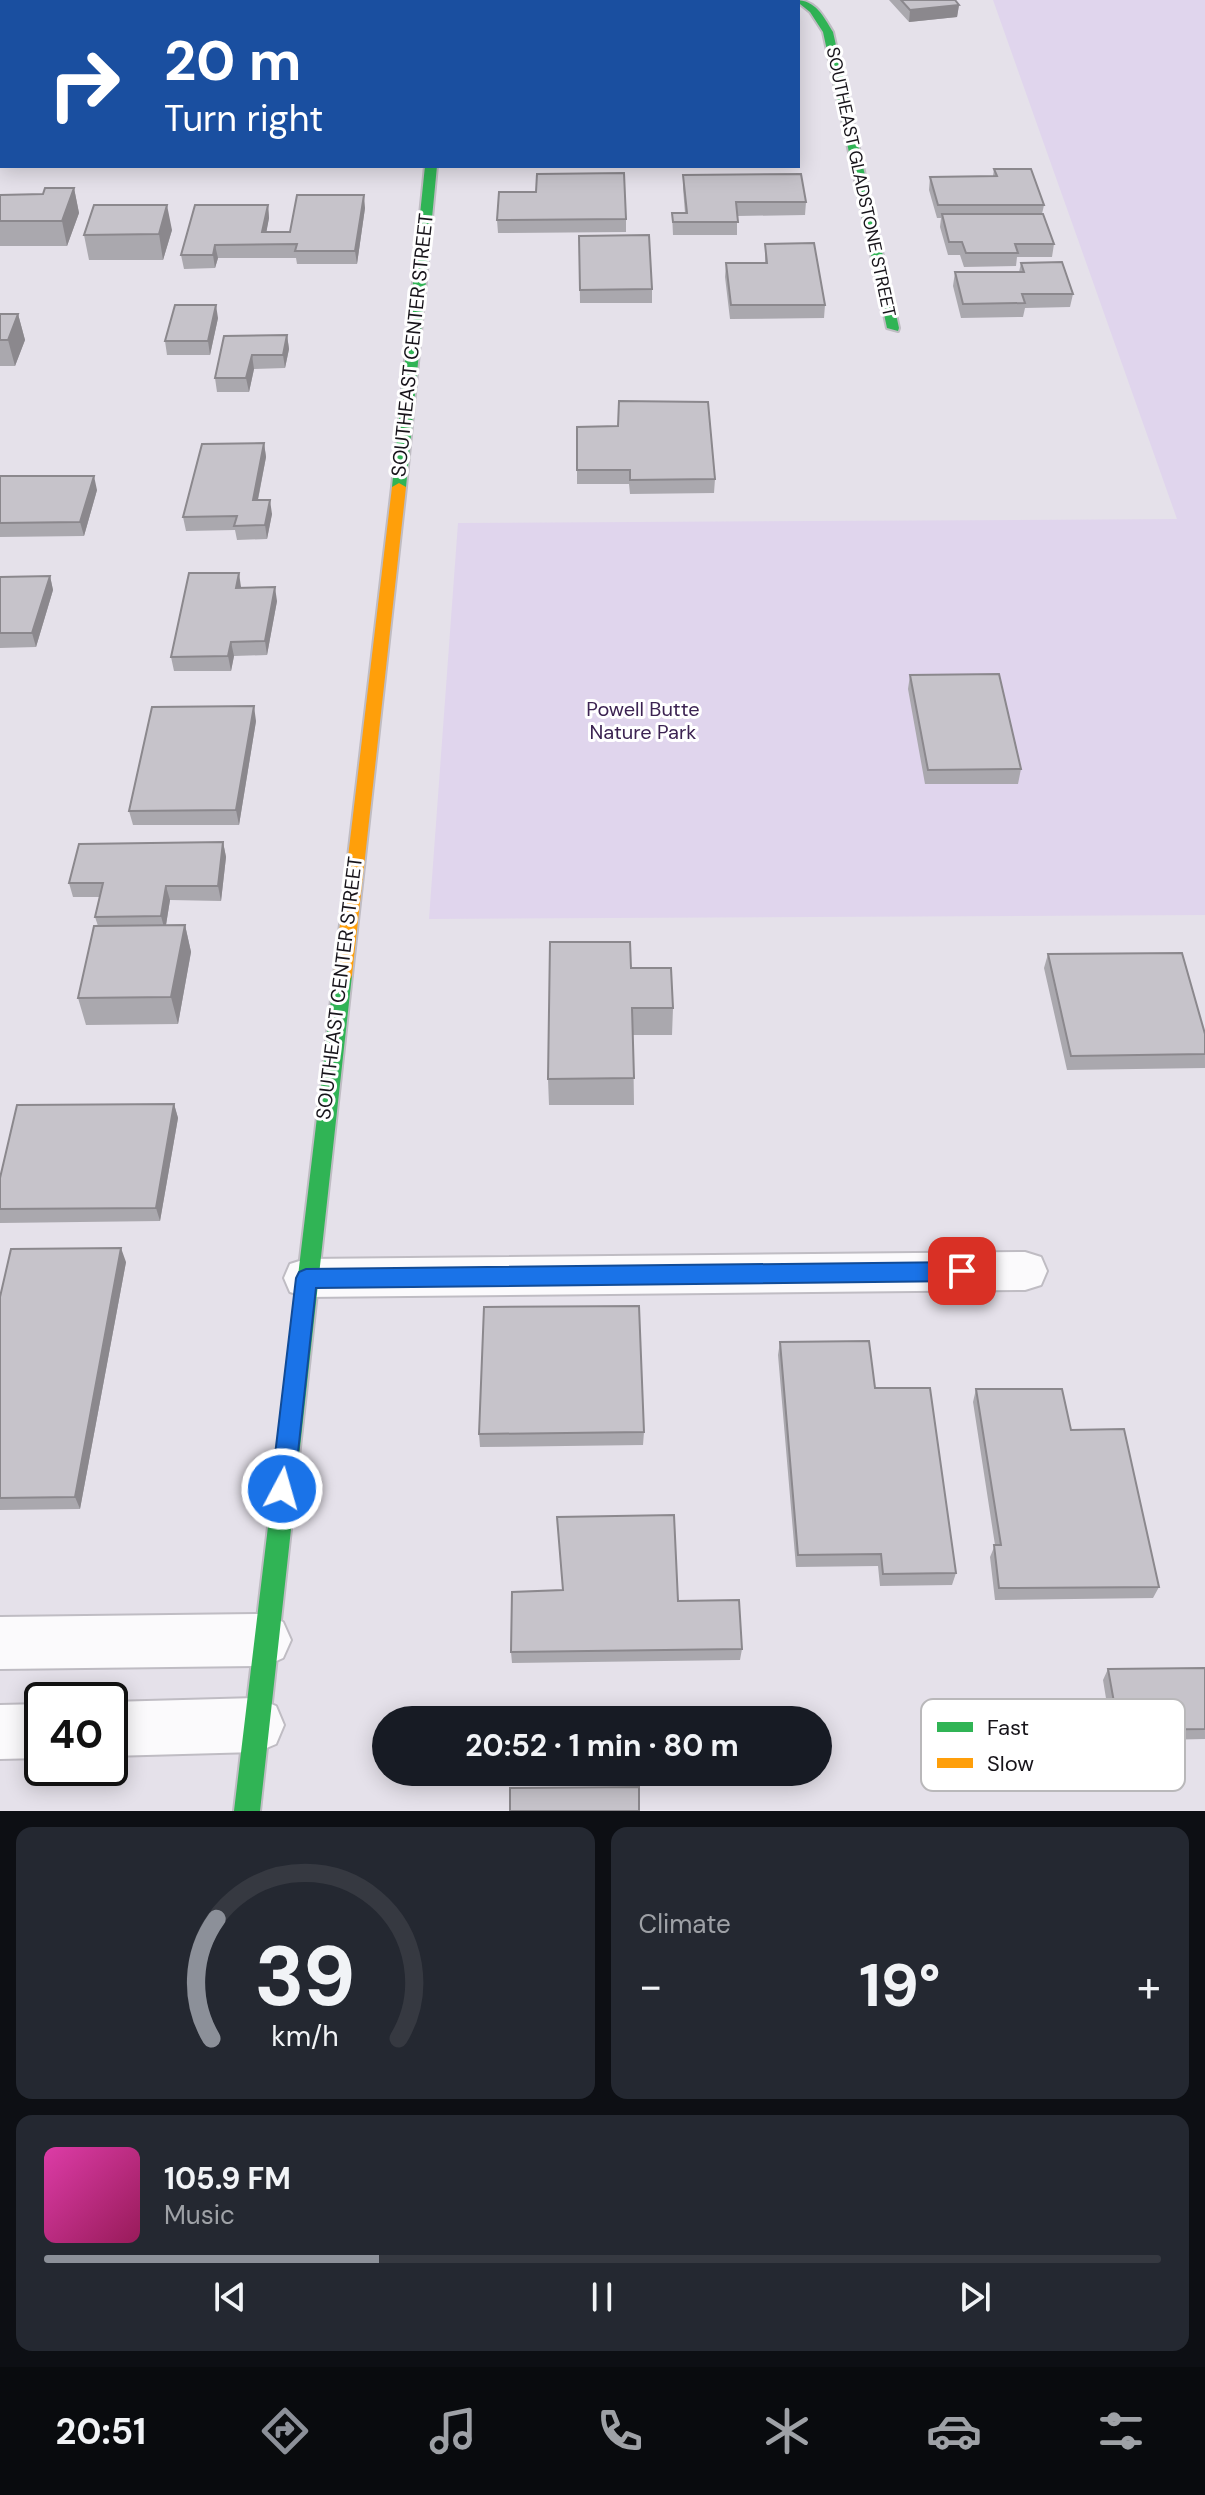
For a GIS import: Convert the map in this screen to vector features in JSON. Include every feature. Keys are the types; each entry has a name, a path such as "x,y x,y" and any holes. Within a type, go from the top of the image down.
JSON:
{"street":[{"name":"SOUTHEAST GLADSTONE STREET","path":"800,0 814,10 828,32 893,328"},
{"name":"SOUTHEAST CENTER STREET","path":"247,1811 306,1278 391,562 431,168"}],"lane":[{"path":"306,1278 1025,1271"},
{"path":"0,1643 265,1640"},
{"path":"128,1729 257,1725"},
{"path":"0,1732 24,1731"}],"green space":[{"name":"Powell Butte Nature Park","path":"993,0 1205,0 1205,915 429,919 458,523 1177,519"}],"building":[{"path":"901,0 955,0 959,5 910,10"},
{"path":"994,169 1031,169 1044,205 938,205 930,177 997,176"},
{"path":"624,173 626,219 497,220 499,192 536,192 537,174"},
{"path":"801,174 806,202 736,202 738,222 673,222 672,213 687,213 683,175"},
{"path":"45,188 74,188 62,221 0,221 0,195 43,194"},
{"path":"297,195 364,195 355,251 295,251 297,244 215,245 213,255 181,255 195,205 268,205 262,232 290,232"},
{"path":"94,205 167,205 159,234 84,235"},
{"path":"942,214 1043,214 1054,244 1015,244 1018,253 966,253 962,242 949,242"},
{"path":"649,235 652,289 580,290 579,236"},
{"path":"814,243 825,305 731,305 726,263 767,263 765,244"},
{"path":"1062,262 1073,294 1022,294 1025,303 963,304 955,272 1024,272 1021,263"},
{"path":"175,305 216,305 208,341 165,341"},
{"path":"0,314 18,314 8,340 0,340"},
{"path":"287,335 283,355 252,355 246,378 215,378 224,336"},
{"path":"619,401 708,402 715,479 630,480 630,470 577,470 577,427 618,426"},
{"path":"264,443 253,500 270,500 265,525 234,526 237,516 183,517 202,444"},
{"path":"0,476 94,476 80,522 0,523"},
{"path":"189,573 239,573 236,588 275,587 265,641 231,642 228,656 171,657"},
{"path":"50,576 32,633 0,633 0,577"},
{"path":"999,674 1021,769 928,770 910,675"},
{"path":"254,706 236,810 129,811 152,707"},
{"path":"223,842 218,886 166,886 161,916 95,917 103,883 69,883 79,844"},
{"path":"185,925 171,997 78,998 94,926"},
{"path":"550,942 630,942 631,968 671,968 673,1008 632,1008 634,1078 548,1079"},
{"path":"1182,953 1205,1034 1205,1054 1071,1056 1048,954"},
{"path":"174,1104 156,1208 0,1209 0,1178 17,1105"},
{"path":"121,1248 75,1497 0,1498 0,1297 11,1249"},
{"path":"639,1306 644,1432 479,1434 484,1307"},
{"path":"869,1341 875,1388 930,1388 956,1573 883,1574 881,1554 798,1555 780,1342"},
{"path":"976,1389 1062,1389 1071,1430 1124,1429 1159,1587 999,1588 994,1545 1001,1545"},
{"path":"674,1515 678,1601 739,1600 742,1649 511,1652 512,1592 563,1590 557,1517"},
{"path":"1205,1668 1205,1729 1185,1729 1185,1699 1113,1699 1108,1669"},
{"path":"639,1787 639,1811 510,1811 510,1788"}],"traffic: fast":[{"path":"800,0 814,10 828,32 893,328"},
{"path":"399,487 431,168"},
{"path":"247,1811 343,975"}],"traffic: slow":[{"path":"343,975 399,487"}],"route":[{"path":"282,1489 306,1278 962,1271"}]}
